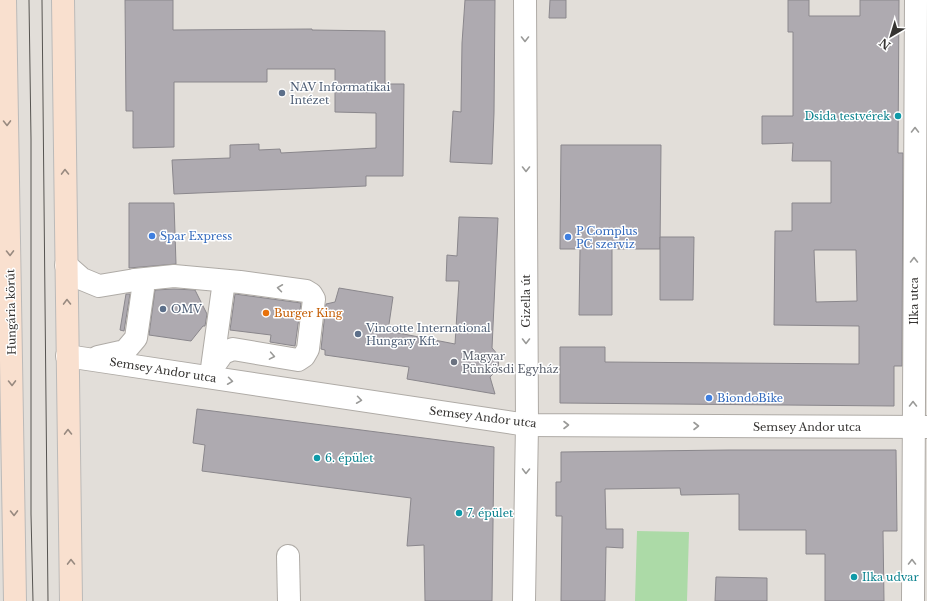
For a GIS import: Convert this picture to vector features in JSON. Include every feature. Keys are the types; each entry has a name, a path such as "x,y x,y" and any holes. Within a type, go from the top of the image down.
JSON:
{"main road":[{"name":"Hungária körút","path":"5,0 6,351 15,601"},
{"path":"63,0 71,601"}],"street":[{"name":"Gizella út","path":"524,601 527,425 525,0"},
{"name":"Ilka utca","path":"913,601 920,427 916,0"},
{"path":"66,265 82,279 99,286 174,276 232,281 306,291 311,294 314,299 308,349 304,356 298,360 233,349 223,353 210,372"},
{"path":"88,359 125,351 136,338 143,290 140,284 135,280"},
{"path":"210,372 232,281"},
{"name":"Semsey Andor utca","path":"67,356 210,372 527,425 920,427"},
{"path":"288,556 288,601"}],"green space":[{"path":"637,531 689,532 687,601 635,601"}],"building":[{"path":"125,0 173,0 173,30 312,29 385,31 385,84 404,84 403,176 366,176 366,186 174,194 172,160 230,158 230,145 259,144 259,150 280,149 281,153 376,148 376,113 335,112 335,69 267,69 267,82 174,82 174,147 133,148 133,111 126,111"},
{"path":"465,0 495,0 492,164 450,162 453,111 461,112 462,43"},
{"path":"550,0 566,0 566,18 549,18"},
{"path":"788,0 809,0 809,16 860,16 860,0 899,0 898,153 903,153 902,366 894,366 894,406 560,403 560,347 605,347 605,362 859,364 859,326 774,325 775,231 792,231 792,203 831,203 831,161 792,161 793,143 762,144 762,116 793,116 793,32 788,32","holes":["814,250 856,250 857,301 816,302"]},
{"path":"561,145 661,145 660,249 612,249 612,315 579,315 580,249 560,249"},
{"name":"Spar Express","path":"129,203 174,203 176,264 129,268"},
{"path":"459,217 498,218 492,348 499,356 498,369 490,377 495,394 407,379 409,367 325,355 325,350 321,349 326,304 335,302 339,288 393,297 388,331 455,344 459,281 446,281 447,255 457,256"},
{"path":"660,237 694,237 693,300 660,300"},
{"path":"155,290 195,290 207,314 205,326 203,326 191,341 149,335"},
{"path":"126,294 130,294 124,331 120,330"},
{"name":"Burger King","path":"235,294 301,303 295,346 270,342 271,335 230,330"},
{"path":"197,409 494,447 492,601 425,601 424,545 407,546 411,498 202,471 205,445 193,443"},
{"path":"896,450 897,531 883,531 884,601 825,601 825,554 806,554 806,530 739,530 739,494 681,495 680,488 605,489 606,529 623,529 623,548 606,547 605,601 561,601 562,516 556,516 556,482 561,482 561,452"},
{"path":"716,577 767,578 767,601 715,601"}],"tram line":[{"path":"29,0 31,139 31,514 33,601"},
{"path":"42,0 48,601"}],"place":[{"name":"NAV Informatikai Intézet","path":"282,93"},
{"name":"Dsida testvérek","path":"898,116"},
{"name":"Spar Express","path":"152,236"},
{"name":"P Complus PC szerviz","path":"568,237"},
{"name":"OMV","path":"163,309"},
{"name":"Burger King","path":"266,313"},
{"name":"Vincotte International Hungary Kft.","path":"358,334"},
{"name":"Magyar Pünkösdi Egyház","path":"454,362"},
{"name":"BiondoBike","path":"709,398"},
{"name":"6. épület","path":"317,458"},
{"name":"7. épület","path":"459,513"},
{"name":"Ilka udvar","path":"854,577"}]}
